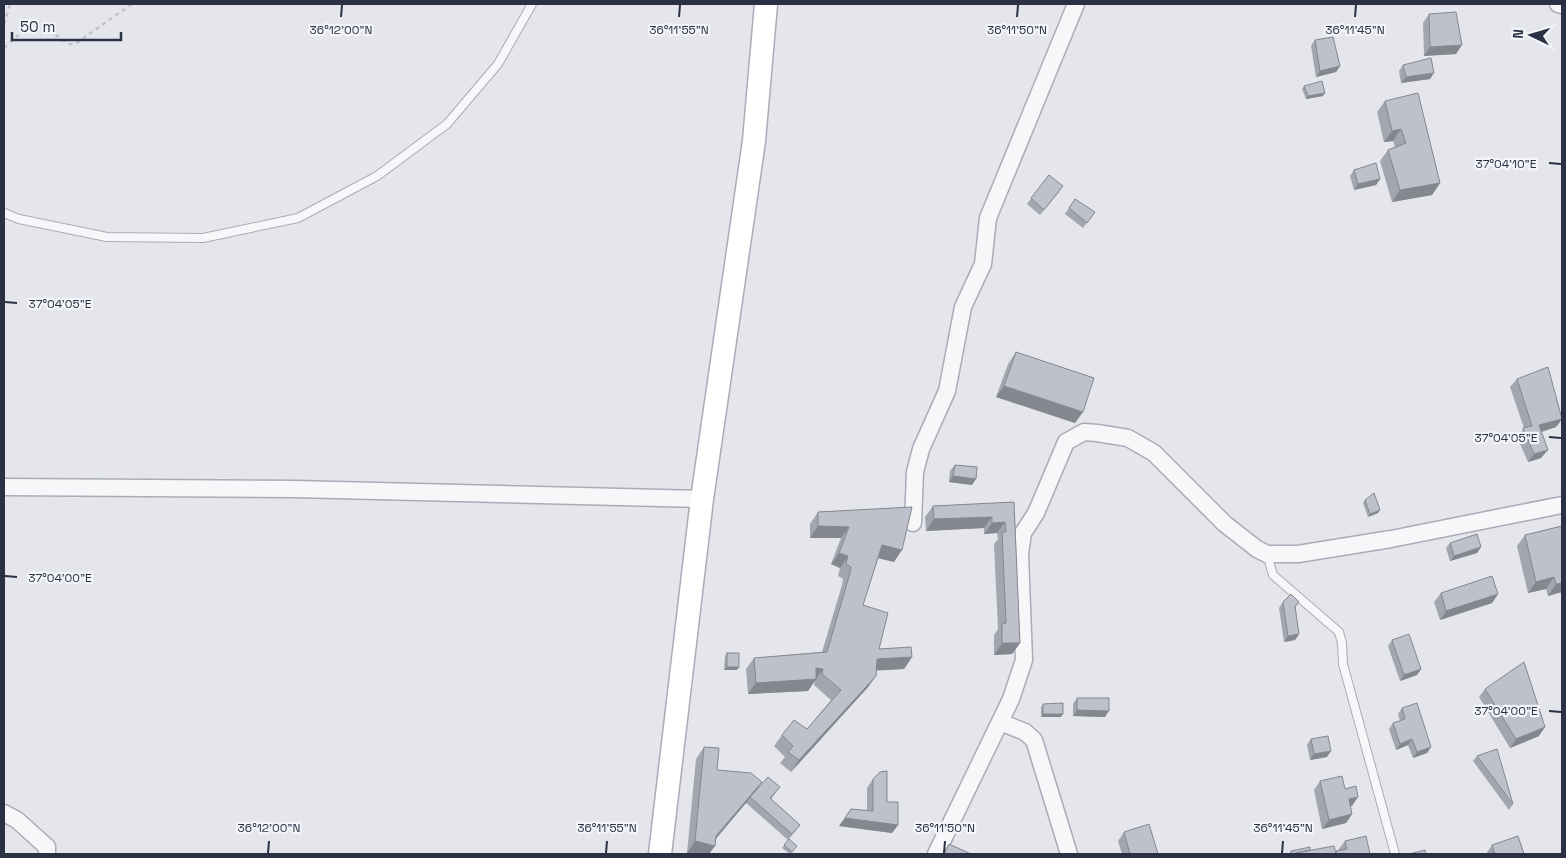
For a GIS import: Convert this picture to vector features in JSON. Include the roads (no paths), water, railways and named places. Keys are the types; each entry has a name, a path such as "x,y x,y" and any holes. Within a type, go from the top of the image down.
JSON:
{"main road":[{"path":"660,854 702,499 754,141 766,4"}],"street":[{"path":"913,523 915,472 920,449 947,390 963,307 983,264 988,218 1076,4"},
{"path":"1558,4 1562,5"},
{"path":"936,854 1011,699 1024,660 1020,554 1023,533 1036,513 1066,442 1084,432 1128,438 1154,453 1225,524 1257,549 1267,554 1298,554 1390,539 1562,505"},
{"path":"4,487 295,489 702,499"},
{"path":"1000,722 1025,732 1034,740 1068,854"},
{"path":"4,813 17,820 47,847 48,854"}],"lane":[{"path":"4,213 19,219 107,237 203,238 298,218 377,176 447,124 498,64 532,4"},
{"path":"1267,554 1273,575 1339,632 1342,642 1343,664 1395,854"}]}
